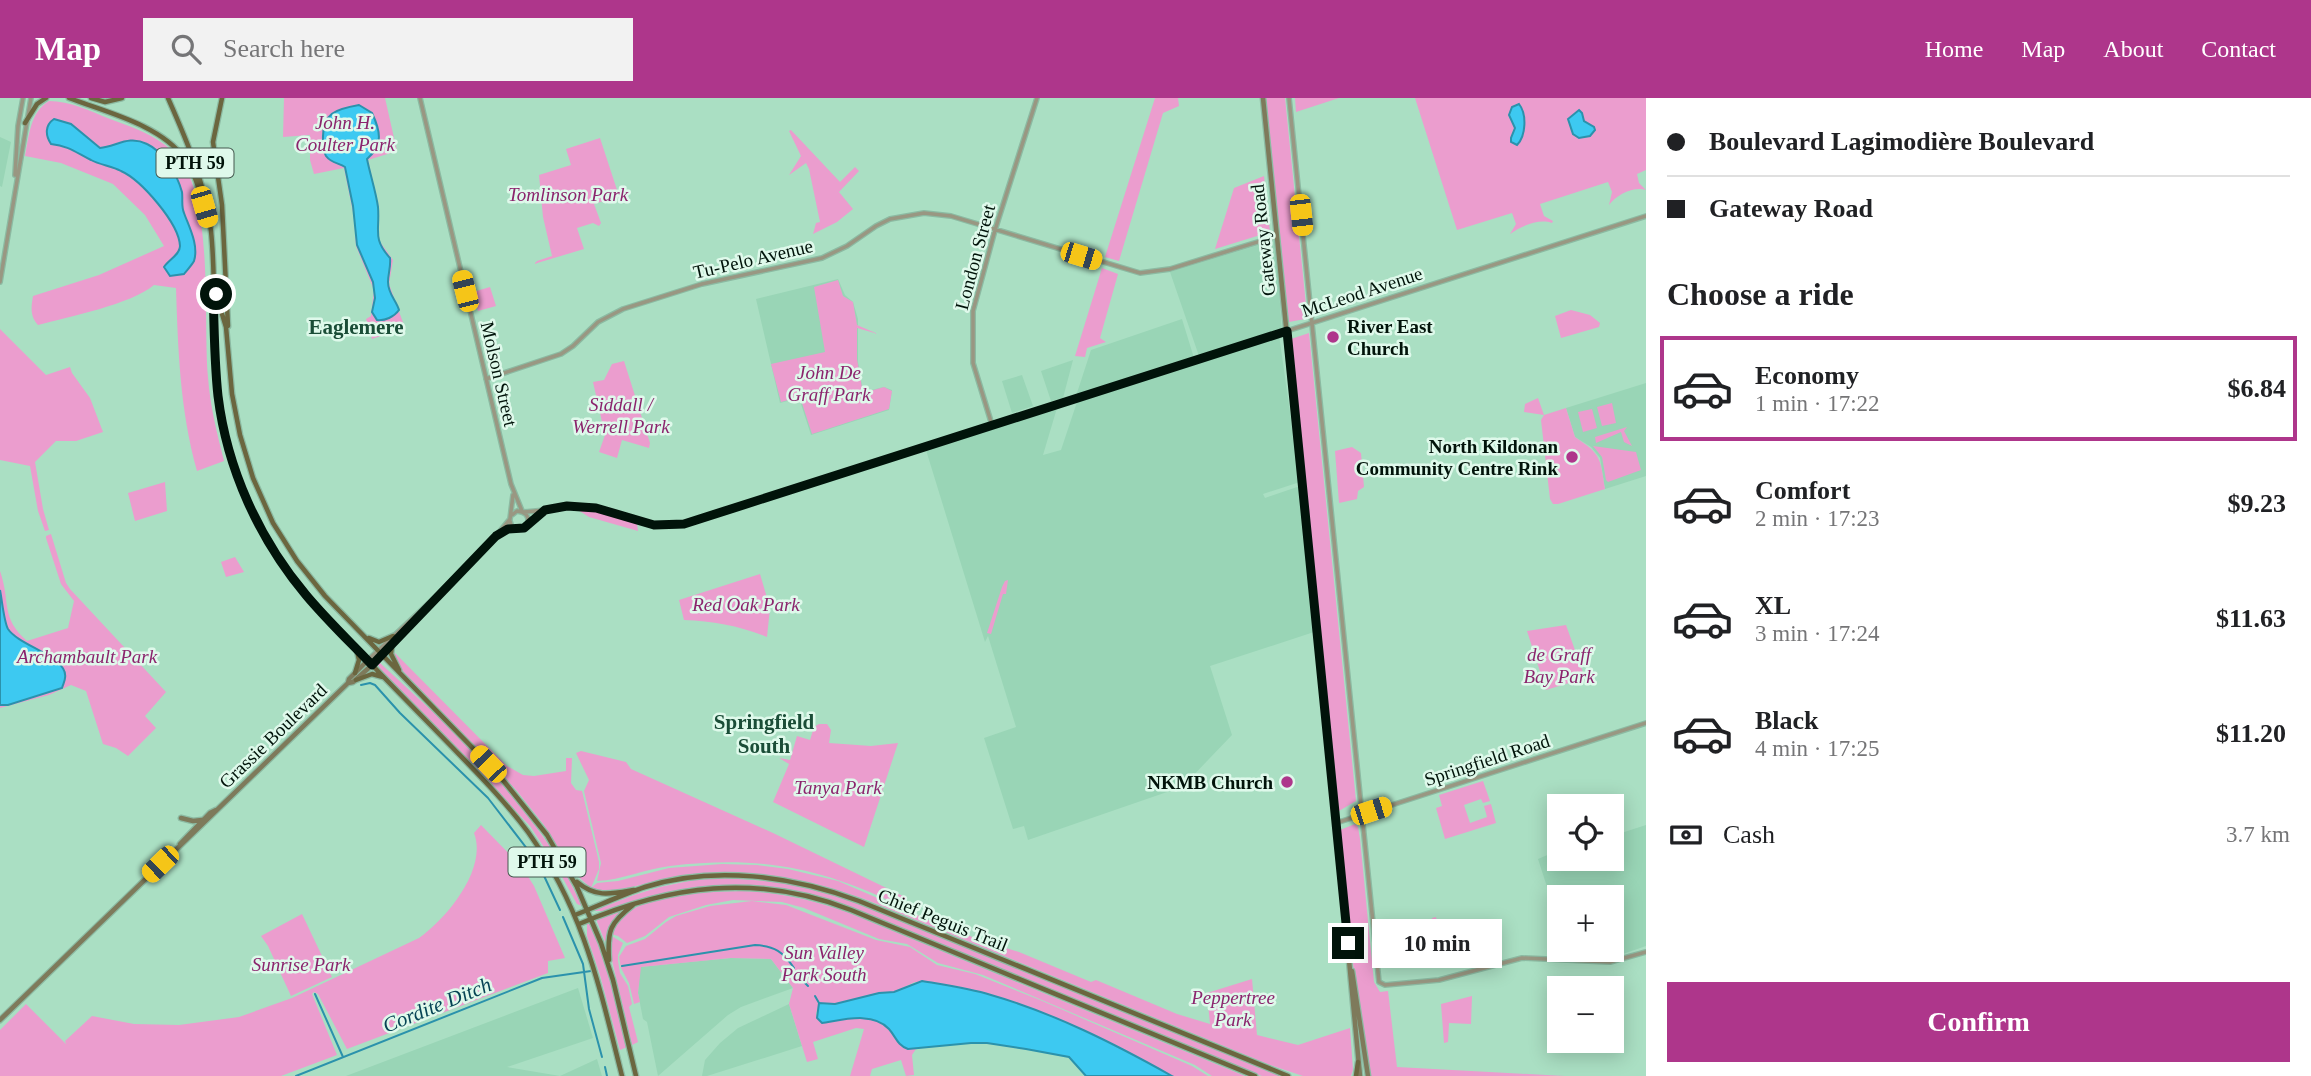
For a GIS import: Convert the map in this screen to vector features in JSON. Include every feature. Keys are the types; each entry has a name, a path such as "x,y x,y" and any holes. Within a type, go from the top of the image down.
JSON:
{"main road":[{"path":"25,123 36,106 46,98"},
{"path":"69,98 145,128 173,145 192,172 211,231"},
{"path":"91,98 105,102 122,98"},
{"name":"PTH 59","path":"168,98 198,172 211,231 218,398 227,442 239,480 256,519 279,560 309,598 512,812 549,865 579,924 599,982 622,1076"},
{"path":"222,98 213,142 225,243 229,346"},
{"name":"Gateway Road","path":"1263,98 1350,964 1358,1076"},
{"name":"PTH 59","path":"213,284 225,322 234,411 246,459 273,523 297,561 325,596 508,785 547,835 572,877 591,918 609,968 636,1076"},
{"path":"361,633 379,642 393,636"},
{"path":"350,642 359,655 355,673"},
{"path":"392,645 392,657 403,677"},
{"name":"Grassie Boulevard","path":"0,1020 177,848 199,830 355,673 370,662"},
{"name":"Grassie Boulevard","path":"348,683 356,680 370,662"},
{"path":"356,680 374,674 386,679"},
{"name":"Grassie Boulevard","path":"177,848 183,839 217,809"},
{"path":"181,818 203,820"},
{"name":"Chief Peguis Trail","path":"575,915 645,887 699,877 739,876 788,881 831,891 1288,1076"},
{"path":"572,877 583,888 597,894 614,894 645,887"},
{"name":"Chief Peguis Trail","path":"579,924 637,901 675,892 721,887 760,888 809,896 874,919 1255,1076"},
{"path":"609,968 608,941 611,927 617,917 637,901"},
{"name":"Gateway Road","path":"1350,964 1362,1023 1368,1076"}],"street":[{"path":"15,185 18,126 23,98"},
{"path":"0,282 31,98"},
{"name":"Molson Street","path":"420,98 513,493 522,512"},
{"name":"London Street","path":"992,425 972,363 971,323 978,287 1037,98"},
{"path":"1289,98 1377,977 1380,984 1385,985 1439,979 1522,958 1610,962 1646,952"},
{"name":"Tu-Pelo Avenue","path":"486,379 558,356 617,311 702,284 822,258 890,219 915,213 943,214 1130,271 1149,273 1170,270 1277,236"},
{"name":"McLeod Avenue","path":"545,510 585,506 644,523 667,526 684,524 1646,216"},
{"name":"Molson Street","path":"510,518 513,493"},
{"path":"545,510 524,528 516,529 511,525 510,518 514,512 545,510"},
{"path":"522,512 528,523"},
{"name":"Grassie Boulevard","path":"380,653 393,636 496,536 510,518"},
{"name":"Grassie Boulevard","path":"496,536 508,529 516,529"},
{"name":"Grassie Boulevard","path":"370,662 392,645 429,603"},
{"name":"Springfield Road","path":"1336,823 1646,723"}],"shaded area":[{"path":"0,137 11,142 2,187 0,186"},
{"path":"1275,240 1282,330 1199,356 1170,272"},
{"name":"John De Graff Park","path":"838,279 845,295 853,302 858,319 858,362 863,392 884,387 892,390 889,410 811,435 799,398 780,403 756,299"},
{"path":"1182,319 1194,358 1076,396 1091,350"},
{"path":"1279,335 1300,482 1263,494 1265,498 1300,486 1314,632 1210,666 1232,735 1185,784 1028,840 1024,826 1013,829 984,738 1016,727 988,636 985,642 926,450 1057,408 1043,455 1061,450 1077,402"},
{"path":"1073,360 1063,398 1051,401 1041,371"},
{"path":"1022,375 1033,406 1012,413 1002,381"},
{"path":"1646,383 1646,476 1605,489 1600,458 1591,447 1575,437 1566,408"},
{"path":"1646,825 1646,946 1624,954 1624,885 1547,887 1538,859 1547,855 1547,871 1624,871 1624,832"},
{"path":"731,958 771,959 793,988 741,1007 728,1015 658,1076 638,993 640,967"},
{"path":"578,988 593,1038 507,1067 560,1076 346,1076"},
{"path":"789,1004 802,1046 702,1076 705,1060 738,1028"},
{"path":"597,1059 602,1076 560,1076"}],"green space":[{"name":"John H. Coulter Park","path":"284,98 385,98 397,151 368,160 379,208 378,239 393,260 389,284 405,328 372,339 366,319 371,316 374,290 356,246 354,217 344,168 314,174 310,160 310,135 283,137"},
{"path":"1155,98 1178,98 1179,106 1163,113 1119,261 1105,257"},
{"path":"1266,98 1285,98 1307,315 1305,319 1289,322"},
{"path":"1295,98 1339,98 1296,112"},
{"path":"1415,98 1646,98 1646,170 1637,174 1639,183 1646,190 1626,192 1609,205 1612,192 1608,182 1540,204 1544,216 1553,221 1552,223 1542,221 1530,224 1510,234 1516,224 1512,213 1457,230"},
{"path":"49,101 80,107 147,134 164,144 179,158 190,177 198,202 205,263 209,388 224,461 197,471 183,403 176,288 154,285 116,304 38,325 32,315 33,296 99,275 164,246 145,215 113,184 61,163 25,156 34,118"},
{"path":"791,130 840,182 855,167 859,171 839,192 853,209 837,222 813,234 816,223 820,222 806,163 789,175 801,156 789,131"},
{"name":"Tomlinson Park","path":"600,138 619,196 594,204 601,223 599,226 593,223 577,228 584,249 534,264 552,256 543,217 539,175 571,165 566,149"},
{"path":"1264,176 1270,232 1215,249 1234,188"},
{"path":"1102,268 1118,274 1100,338 1106,342 1087,348 1085,357 1075,356"},
{"name":"John De Graff Park","path":"838,280 843,296 853,302 857,325 878,334 857,328 857,359 863,393 884,387 892,391 889,409 812,434 800,397 781,402 771,364 825,352 814,287"},
{"path":"490,287 496,306 478,311 473,292"},
{"path":"1571,310 1590,315 1600,323 1599,327 1561,338 1555,316"},
{"path":"0,329 46,375 70,367 90,398 103,432 76,441 56,441 35,462 49,530 45,531 38,511 30,466 0,460"},
{"path":"1309,333 1356,801 1339,811 1291,339"},
{"name":"Siddall / Werrell Park","path":"624,361 650,443 649,448 622,440 617,458 599,452 605,435 593,382 604,380 612,364"},
{"path":"1538,398 1544,415 1524,412 1525,404"},
{"path":"1612,403 1616,423 1602,426 1597,407"},
{"name":"North Kildonan Community Centre Rink","path":"1566,408 1575,437 1598,458 1605,489 1553,504 1550,499 1541,420 1544,415"},
{"path":"1592,409 1597,428 1583,432 1578,412"},
{"path":"1627,427 1624,431 1632,446 1624,442 1621,432 1596,443 1595,437"},
{"path":"1593,446 1636,452 1641,470 1608,482 1602,457"},
{"path":"1352,447 1361,453 1364,487 1358,491 1357,499 1339,503 1335,451"},
{"path":"165,482 167,511 135,521 128,493"},
{"path":"578,510 613,515 637,524 638,531 589,517"},
{"name":"Archambault Park","path":"51,534 70,589 166,692 145,716 156,728 128,756 103,744 86,691 71,685 49,695 0,708 0,571 9,617 27,641 68,628 74,601 61,584 46,538"},
{"path":"235,557 244,572 226,577 221,562"},
{"name":"Red Oak Park","path":"760,574 770,608 767,637 726,625 684,620 679,600"},
{"path":"1008,580 1006,594 1003,594 991,634 987,633 1002,587"},
{"name":"de Graff Bay Park","path":"1566,625 1585,678 1546,690 1527,631"},
{"path":"394,652 507,766 523,775 534,776 566,771 566,758 572,758 571,783 576,790 582,791 599,862 591,888 573,872 544,825 517,791 399,667"},
{"path":"380,663 445,723 512,794 557,856 582,906 577,904 530,826 382,672 378,665"},
{"name":"Tanya Park","path":"827,724 831,730 829,743 871,746 898,743 864,847 773,802 789,764 779,758 790,760 797,736 810,740 814,727"},
{"path":"581,751 626,762 631,769 773,833 907,898 903,907 818,874 762,864 733,862 670,866 597,881 601,863 584,791 589,780 576,753"},
{"path":"1483,781 1490,801 1483,803 1481,799 1464,805 1470,823 1487,817 1484,806 1491,804 1496,823 1445,839 1436,808 1442,806 1439,795"},
{"path":"1355,824 1360,839 1374,982 1380,992 1388,991 1397,1067 1565,1076 1371,1076 1354,973 1340,830"},
{"path":"481,825 522,867 534,886 565,958 548,961 548,973 347,1049 318,994 314,992 312,994 337,1055 281,1076 0,1076 0,1030 26,1004 66,1044 65,1041 92,1016 134,1024 179,1025 239,1017 292,998 419,938 441,919 462,892 475,862 477,847 474,833"},
{"name":"Peppertree Park","path":"722,864 788,869 838,881 980,940 1019,952 1091,982 1096,980 1177,1014 1210,1024 1207,993 1252,979 1257,1035 1298,1045 1350,1028 1353,1070 1351,1076 1303,1076 1270,1065 867,900 824,886 759,874 715,873 680,876 614,890 591,888 597,883 618,881 669,868"},
{"path":"723,878 781,882 845,898 1281,1076 1253,1073 846,906 814,896 753,886 694,888 665,893 603,911 593,911 660,887 694,880"},
{"path":"743,891 796,897 847,912 1245,1076 1212,1076 1195,1065 983,975 938,963 907,944 879,939 804,908 782,902 733,900 706,905 669,917 645,936 627,943 611,934 619,920 649,902 689,894"},
{"name":"Sun Valley Park South","path":"752,901 786,905 876,940 910,947 937,965 975,974 1040,1000 1192,1066 1208,1076 1172,1076 1115,1045 1042,1013 989,994 915,982 894,992 835,1004 819,1003 816,1014 822,1023 856,1018 873,1020 887,1027 901,1045 916,1049 912,1055 914,1075 906,1076 901,1060 872,1069 870,1076 850,1076 864,1029 856,1028 813,1042 818,1059 807,1062 789,1004 793,988 771,959 731,958 641,967 638,993 640,1002 634,1004 619,957 626,946 645,939 676,916 710,906"},
{"path":"625,908 612,922 605,942 596,919"},
{"name":"Sunrise Park","path":"302,914 332,977 291,996 261,936"},
{"path":"1436,917 1440,936 1460,930 1465,945 1436,954 1432,918"},
{"path":"587,924 593,929 609,978 627,1047 620,1050 587,936"},
{"path":"610,935 623,943 618,961 632,1004 629,1007 638,1042 632,1045 610,952"},
{"path":"1472,996 1471,1024 1449,1023 1448,1042 1444,1043 1441,1004"}],"water":[{"path":"1519,104 1524,125 1517,145 1511,142 1515,128 1509,115 1512,107"},
{"path":"359,105 372,113 379,132 376,149 367,159 378,207 379,239 390,258 388,286 399,310 392,317 383,320 377,320 372,312 375,298 373,282 357,245 345,167 328,158 323,148 323,130 328,118 344,108"},
{"path":"1579,110 1584,121 1594,127 1595,130 1590,136 1579,138 1573,134 1568,119"},
{"path":"54,119 71,124 100,148 123,142 141,142 164,158 180,185 183,210 194,242 194,261 184,274 170,276 164,267 180,246 173,226 158,203 139,183 121,171 51,144 47,130"},
{"path":"0,590 8,629 59,664 65,678 62,688 8,705 0,705"},
{"path":"922,981 1015,1002 1106,1041 1172,1076 1086,1076 1069,1057 987,1043 908,1049 899,1043 889,1029 875,1020 857,1018 822,1023 817,1018 819,1003 835,1004 894,992"}],"waterway":[{"path":"361,685 375,685 400,713 488,798 538,863 560,910"},
{"path":"563,917 583,964 589,1009 602,1057"},
{"name":"Cordite Ditch","path":"622,966 755,945 778,951 794,968"},
{"name":"Cordite Ditch","path":"296,1076 542,978 591,971"},
{"name":"Cordite Ditch","path":"805,983 808,986"},
{"path":"315,994 343,1057"},
{"name":"Cordite Ditch","path":"815,996 819,1003"},
{"path":"605,1067 607,1076"}],"place":[{"name":"River East Church","path":"1333,337"},
{"name":"North Kildonan Community Centre Rink","path":"1572,457"},
{"name":"NKMB Church","path":"1287,782"}],"district":[{"name":"Eaglemere","path":"356,327"},
{"name":"Springfield South","path":"764,734"}],"route":[{"path":"216,294 213,284 218,398 227,442 247,501 271,547 290,575 313,604 372,665 496,536 508,529 526,527 534,517 545,510 585,506 651,525 684,524 1287,331 1348,943"}]}
